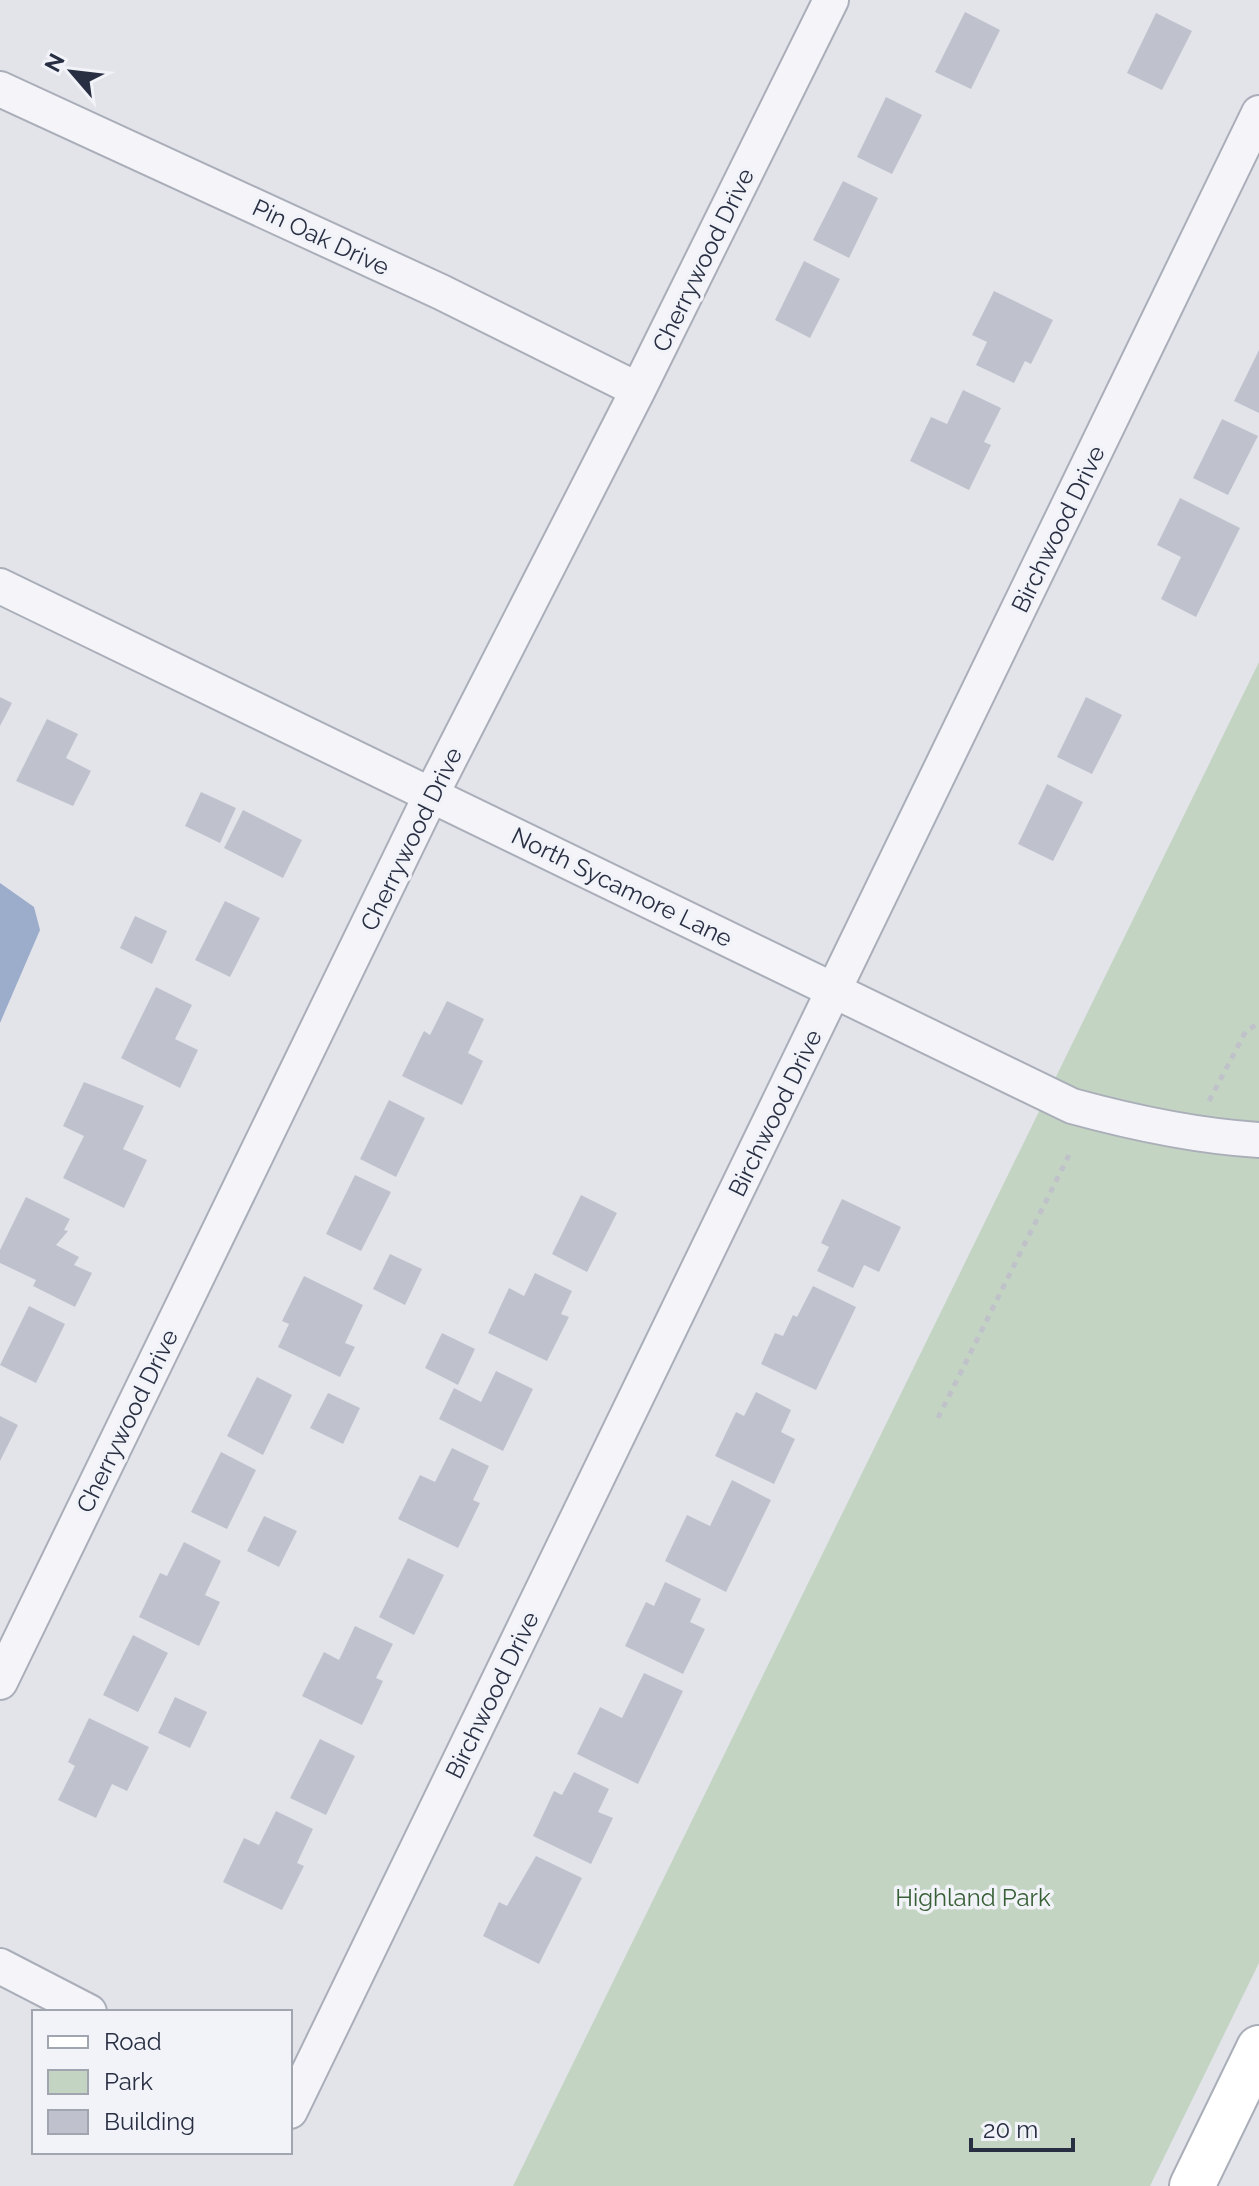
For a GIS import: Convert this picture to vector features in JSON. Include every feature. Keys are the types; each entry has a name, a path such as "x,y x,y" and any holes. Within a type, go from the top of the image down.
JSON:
{"street":[{"name":"Cherrywood Drive","path":"0,1682 432,793 638,390 831,0"},
{"name":"Pin Oak Drive","path":"0,89 441,292 638,390"},
{"name":"Birchwood Drive","path":"292,2107 1259,113"},
{"name":"North Sycamore Lane","path":"0,586 1072,1106 1155,1127 1259,1140"},
{"path":"0,1966 85,2010"},
{"path":"1192,2186 1259,2048"}],"path":[{"path":"1206,1110 1212,1091 1246,1031 1259,1023"},
{"path":"938,1418 1069,1155"}],"green space":[{"name":"Highland Park","path":"1259,662 1259,1963 1150,2186 513,2186"}],"water":[{"path":"0,883 34,907 40,930 0,1023"}],"building":[{"path":"965,12 1000,30 971,89 935,72"},
{"path":"1156,13 1192,31 1162,90 1127,73"},
{"path":"886,97 922,115 892,174 857,157"},
{"path":"843,181 878,198 849,258 813,240"},
{"path":"804,261 840,279 810,338 775,320"},
{"path":"994,291 1053,320 1031,364 1025,361 1014,383 976,365 987,342 972,335"},
{"path":"1259,350 1259,413 1234,401"},
{"path":"963,390 1001,408 984,442 991,445 969,490 910,461 931,417 947,424"},
{"path":"1222,419 1258,436 1228,495 1193,478"},
{"path":"1180,498 1240,528 1196,617 1161,599 1181,557 1157,545"},
{"path":"0,697 12,703 0,726"},
{"path":"1086,697 1122,715 1092,774 1057,757"},
{"path":"47,719 78,734 66,758 91,771 73,806 16,781"},
{"path":"1047,784 1083,802 1053,861 1018,844"},
{"path":"201,792 236,808 220,843 185,826"},
{"path":"243,810 302,840 283,878 224,848"},
{"path":"225,901 260,918 230,977 195,960"},
{"path":"135,916 167,931 152,964 120,948"},
{"path":"156,987 192,1005 175,1039 198,1050 180,1088 121,1058"},
{"path":"447,1001 484,1019 468,1053 483,1061 462,1105 402,1076 424,1031 430,1035"},
{"path":"84,1082 144,1106 123,1149 147,1160 124,1208 63,1178 84,1136 63,1126"},
{"path":"389,1100 425,1118 396,1177 360,1159"},
{"path":"355,1175 391,1192 361,1251 326,1234"},
{"path":"581,1195 617,1213 587,1272 552,1254"},
{"path":"26,1197 70,1219 64,1230 68,1231 56,1245 79,1257 74,1265 92,1273 75,1307 33,1286 36,1280 0,1263 0,1250"},
{"path":"842,1199 901,1227 879,1272 864,1265 853,1288 817,1271 829,1247 821,1243"},
{"path":"390,1254 422,1269 405,1305 373,1289"},
{"path":"535,1273 572,1291 561,1314 569,1317 547,1361 488,1333 509,1288 524,1296"},
{"path":"304,1276 363,1305 345,1343 355,1347 340,1377 278,1347 289,1324 282,1321"},
{"path":"813,1286 856,1307 816,1390 761,1364 775,1333 783,1336"},
{"path":"29,1306 65,1324 36,1383 0,1365"},
{"path":"442,1333 475,1349 458,1385 425,1368"},
{"path":"496,1371 533,1389 503,1451 439,1419 454,1388 481,1402"},
{"path":"257,1377 292,1395 263,1455 227,1436"},
{"path":"756,1392 791,1410 781,1432 795,1439 774,1484 715,1456 736,1412 744,1416"},
{"path":"328,1393 360,1408 343,1444 310,1428"},
{"path":"0,1416 18,1425 0,1461"},
{"path":"452,1448 489,1466 473,1500 480,1503 458,1548 398,1519 420,1475 435,1482"},
{"path":"221,1452 256,1470 227,1529 191,1512"},
{"path":"732,1480 771,1500 726,1592 665,1561 687,1515 710,1526"},
{"path":"264,1516 297,1531 279,1567 247,1551"},
{"path":"184,1542 221,1561 205,1595 220,1602 199,1646 139,1617 160,1573 167,1576"},
{"path":"408,1558 444,1575 414,1635 379,1617"},
{"path":"665,1582 701,1599 690,1622 705,1629 683,1674 625,1646 646,1602 654,1606"},
{"path":"355,1626 393,1644 376,1678 383,1681 362,1725 302,1696 324,1652 339,1660"},
{"path":"133,1635 168,1653 138,1712 103,1695"},
{"path":"644,1673 683,1691 638,1784 577,1754 600,1707 622,1718"},
{"path":"175,1697 207,1712 190,1748 158,1733"},
{"path":"89,1718 149,1747 127,1791 112,1784 96,1818 58,1800 75,1766 68,1762"},
{"path":"320,1739 355,1756 326,1815 290,1798"},
{"path":"574,1772 609,1789 598,1812 613,1818 591,1864 533,1836 554,1791 562,1795"},
{"path":"276,1811 313,1829 297,1863 304,1866 282,1910 223,1882 244,1838 259,1845"},
{"path":"536,1856 582,1878 539,1964 483,1936 499,1902 507,1906"}]}
